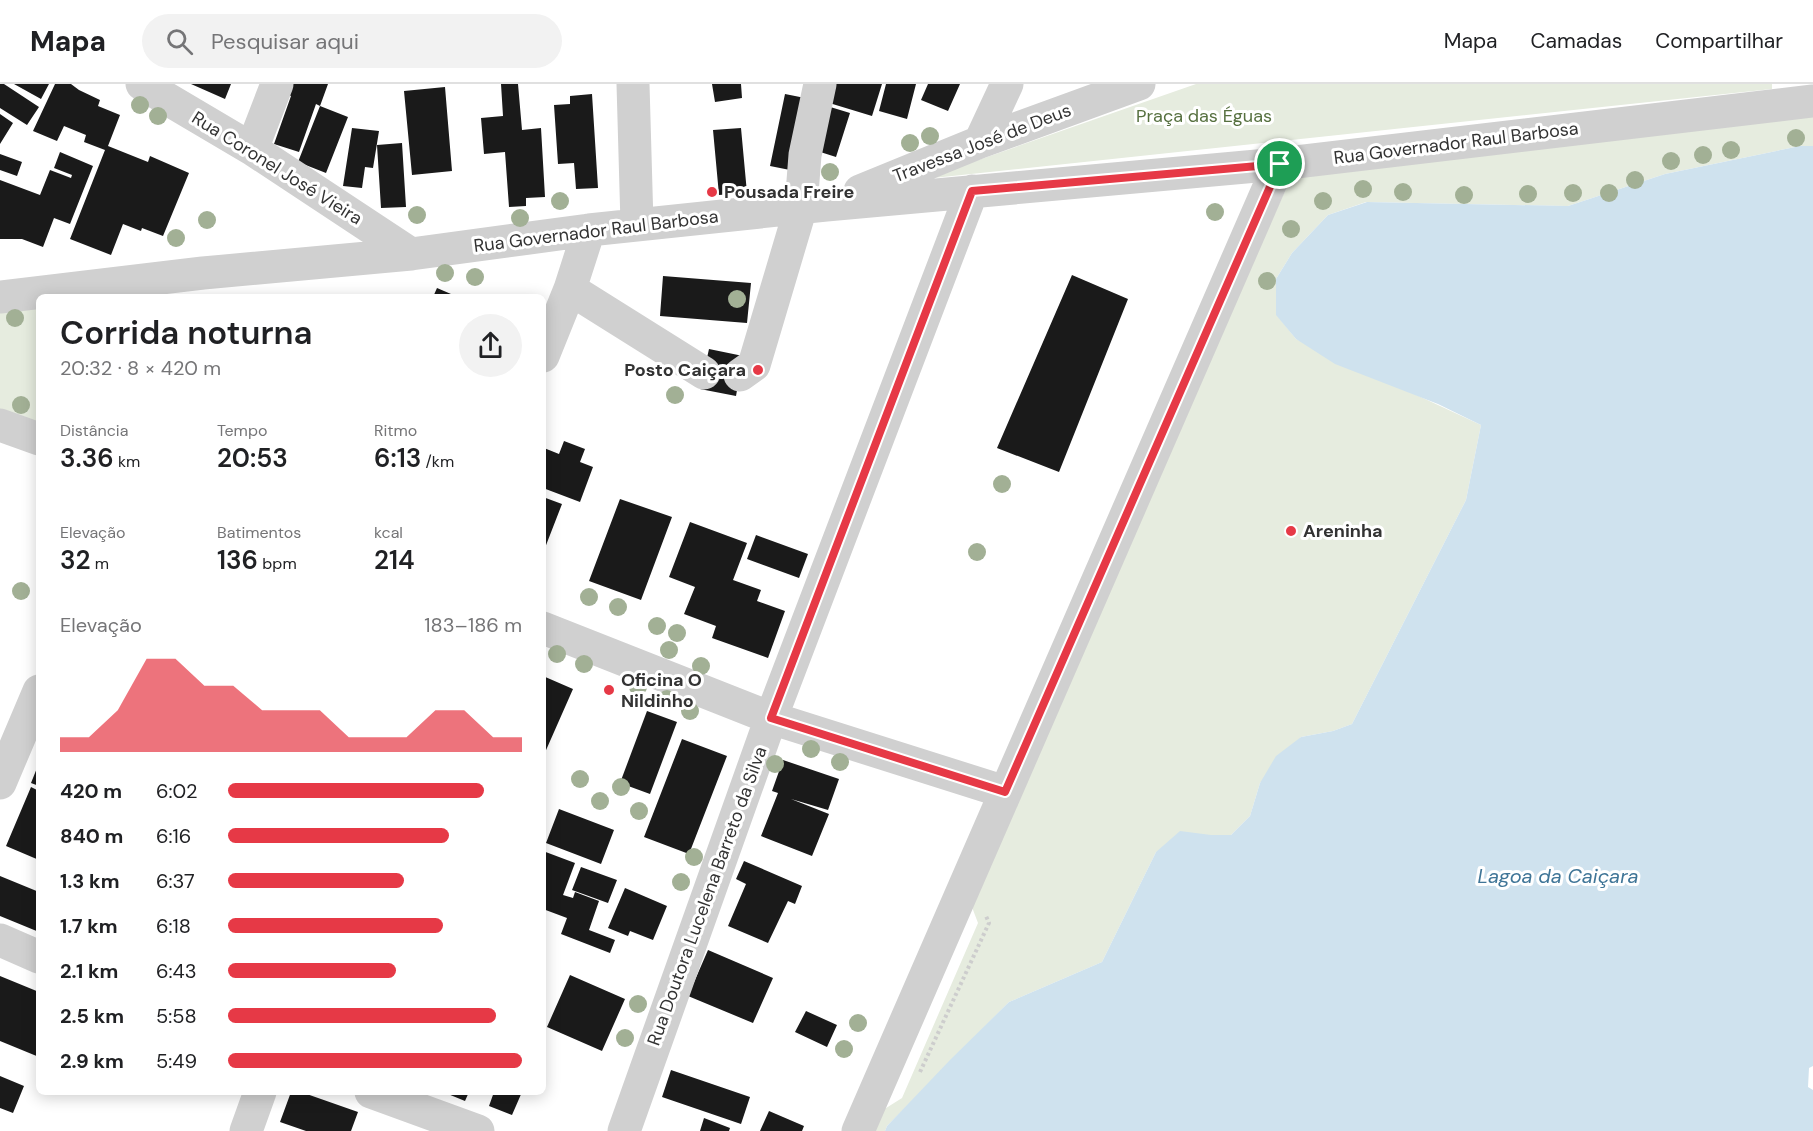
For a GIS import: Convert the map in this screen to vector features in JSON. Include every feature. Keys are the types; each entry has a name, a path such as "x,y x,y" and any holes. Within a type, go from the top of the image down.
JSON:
{"street":[{"name":"Rua Coronel José Vieira","path":"142,84 252,149 411,254"},
{"path":"252,149 277,84"},
{"path":"633,84 637,224"},
{"path":"740,375 754,364 814,206 805,155 820,84"},
{"path":"980,142 1007,84"},
{"name":"Travessa José de Deus","path":"814,206 1138,84"},
{"name":"Rua Governador Raul Barbosa","path":"198,285 637,224 1280,164 1804,96"},
{"path":"858,1131 1280,164"},
{"name":"Rua Doutora Lucelena Barreto da Silva","path":"624,1131 771,718 972,191"},
{"path":"546,349 590,230"},
{"path":"50,294 198,285"},
{"path":"570,289 704,373"},
{"path":"0,297 36,295"},
{"path":"0,425 36,438"},
{"path":"546,629 771,718 1005,792"},
{"path":"0,783 36,698"},
{"path":"0,940 36,956"},
{"path":"246,1131 259,1095"},
{"path":"378,1095 478,1131"}],"path":[{"path":"917,1078 989,923 985,914"}],"green space":[{"name":"Praça das Éguas","path":"1196,84 1772,84 1772,89 924,179"},
{"path":"1813,114 1813,146 1800,146 1665,174 1568,206 1366,202 1328,215 1292,253 1276,279 1276,314 1296,339 1481,425 1466,500 1352,724 1333,731 1301,737 1260,783 1250,816 1231,835 1211,835 1156,852 1102,962 1009,1002 887,1126 885,1131 869,1131 875,1115 902,1098 978,923 967,894 1290,180 1310,171"},
{"path":"36,303 36,423 0,409 0,309"}],"water":[{"name":"Lagoa da Caiçara","path":"1800,146 1813,146 1813,1066 1809,1068 1808,1087 1813,1090 1813,1131 885,1131 887,1126 950,1060 1009,1002 1102,962 1156,852 1180,831 1231,835 1250,816 1260,783 1276,756 1301,737 1333,731 1352,724 1466,500 1481,425 1438,404 1335,364 1296,339 1276,315 1276,279 1292,253 1328,215 1367,202 1568,206 1665,174"}],"building":[{"path":"0,84 4,84 39,107 27,125 0,108"},
{"path":"14,84 49,84 41,99"},
{"path":"55,84 71,84 100,100 98,106 120,115 108,146 148,162 150,156 189,173 163,236 123,224 111,255 70,239 105,150 84,142 86,135 64,126 57,141 33,131"},
{"path":"191,84 231,84 225,99"},
{"path":"290,84 328,84 320,106 316,104 299,152 274,144 291,96 286,94"},
{"path":"501,84 518,84 522,130 541,128 545,197 526,198 526,206 509,207 505,152 484,154 481,118 503,116"},
{"path":"712,84 741,84 742,98 715,102"},
{"path":"831,84 882,84 872,116 826,102"},
{"path":"886,84 916,84 907,119 879,111"},
{"path":"928,84 960,84 948,111 921,100"},
{"path":"445,87 452,171 412,175 404,91"},
{"path":"592,94 598,188 576,189 574,163 558,164 554,105 570,104 570,96"},
{"path":"785,94 810,99 795,171 770,166"},
{"path":"320,106 348,117 326,173 298,162"},
{"path":"827,106 850,113 836,157 814,150"},
{"path":"0,114 13,123 0,144"},
{"path":"352,128 379,131 373,168 365,167 362,188 343,186"},
{"path":"741,128 747,193 719,195 713,130"},
{"path":"402,143 406,207 381,208 377,145"},
{"path":"60,152 93,166 70,224 54,218 43,247 22,239 0,239 0,180 40,195 50,170 71,178 72,175 54,168"},
{"path":"0,154 22,162 17,176 0,170"},
{"path":"1072,275 1128,299 1059,472 997,448"},
{"path":"663,276 751,283 747,323 660,316"},
{"path":"437,288 451,294 434,294"},
{"path":"709,349 743,356 736,396 700,389"},
{"path":"564,441 585,449 580,462 593,467 580,502 546,489 546,449 559,454"},
{"path":"546,498 562,504 546,545"},
{"path":"620,499 672,517 641,600 589,581"},
{"path":"690,522 747,543 733,580 761,590 757,601 785,611 768,658 712,638 716,626 684,614 695,587 669,577"},
{"path":"756,535 808,554 799,578 747,559"},
{"path":"546,677 573,689 546,750"},
{"path":"647,711 677,722 650,794 620,783"},
{"path":"682,739 727,756 689,854 644,837"},
{"path":"783,760 839,779 828,810 791,799 829,814 812,856 761,836 778,793 772,791"},
{"path":"36,770 36,785 31,783"},
{"path":"31,787 36,790 36,859 6,846"},
{"path":"559,809 614,830 601,864 546,843"},
{"path":"546,852 575,863 563,895 573,898 575,892 599,901 589,930 615,940 610,953 561,934 567,918 546,910"},
{"path":"744,861 802,886 795,904 788,901 768,943 728,926 746,884 736,879"},
{"path":"581,867 617,880 608,903 572,890"},
{"path":"0,876 36,891 36,931 0,916"},
{"path":"625,888 667,906 653,940 630,931 628,936 608,928"},
{"path":"708,950 773,978 753,1023 688,996"},
{"path":"570,975 625,999 602,1051 547,1027"},
{"path":"0,976 36,991 36,1056 0,1041"},
{"path":"806,1011 837,1025 827,1047 795,1032"},
{"path":"671,1070 750,1097 741,1124 662,1097"},
{"path":"0,1076 24,1086 13,1113 0,1108"},
{"path":"290,1095 310,1095 358,1112 351,1131 306,1131 280,1122"},
{"path":"450,1095 468,1095 465,1101"},
{"path":"493,1095 521,1095 512,1115 489,1106"},
{"path":"769,1111 804,1126 802,1131 760,1131"},
{"path":"704,1118 730,1128 729,1131 700,1131"}],"place":[{"name":"Pousada Freire","path":"712,192"},
{"name":"Posto Caiçara","path":"758,370"},
{"name":"Areninha","path":"1291,531"},
{"name":"Oficina O Nildinho","path":"609,690"}],"route":[{"path":"1280,164 1005,792 771,718 972,191 1280,164"}]}
